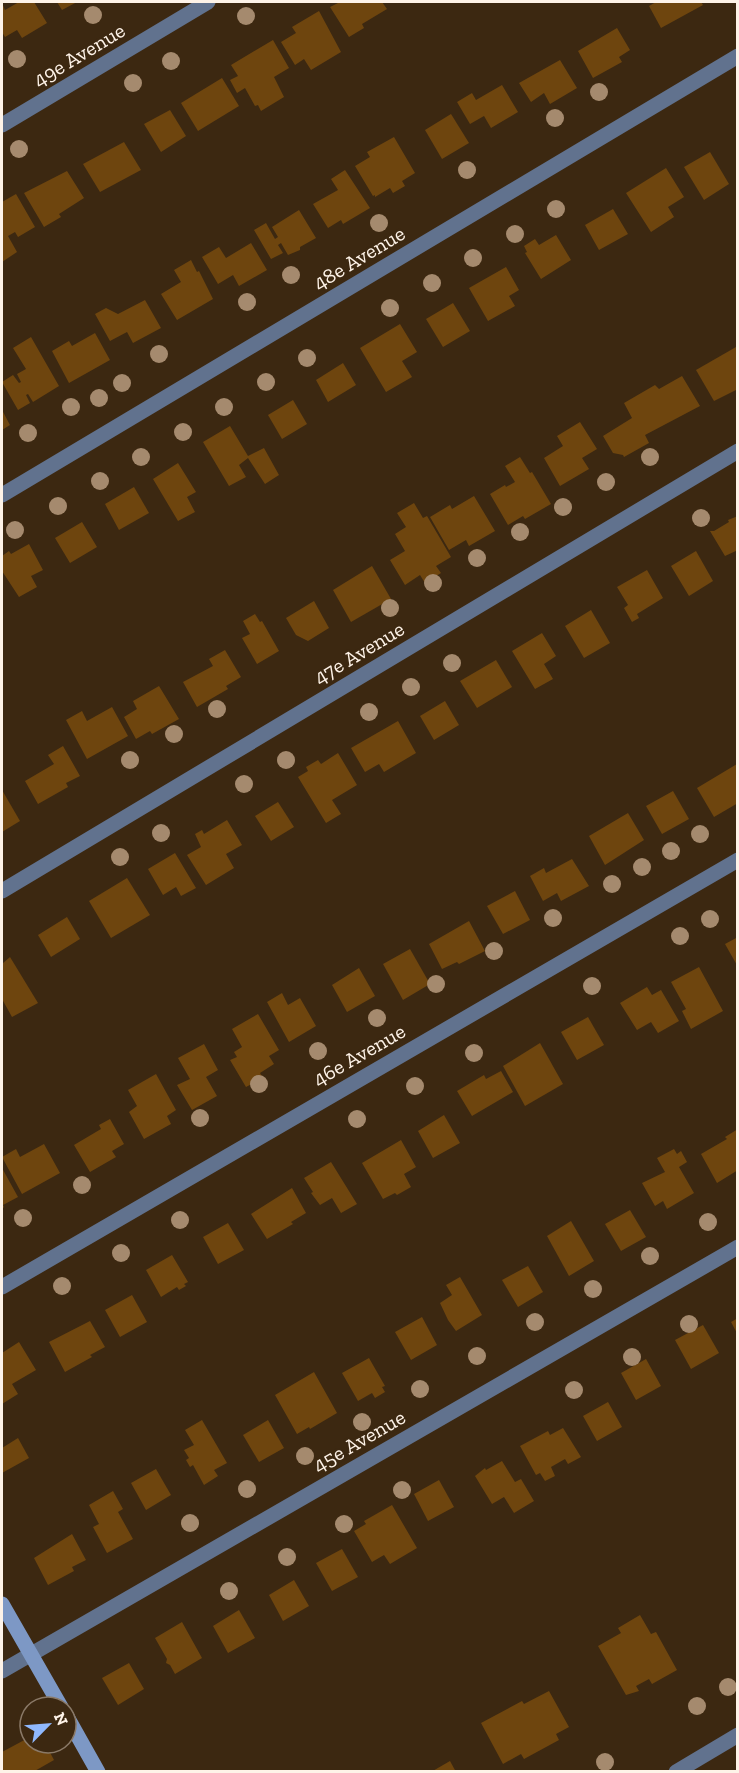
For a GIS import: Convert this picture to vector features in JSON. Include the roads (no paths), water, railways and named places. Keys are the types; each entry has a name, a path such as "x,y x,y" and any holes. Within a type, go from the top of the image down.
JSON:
{"street":[{"name":"49e Avenue","path":"2,125 208,2"},
{"name":"48e Avenue","path":"2,495 738,56"},
{"name":"47e Avenue","path":"2,891 738,451"},
{"name":"46e Avenue","path":"2,1287 738,860"},
{"name":"45e Avenue","path":"2,1671 738,1247"},
{"path":"2,1604 54,1695"},
{"path":"676,1772 738,1735"},
{"path":"78,1736 98,1772"}]}
